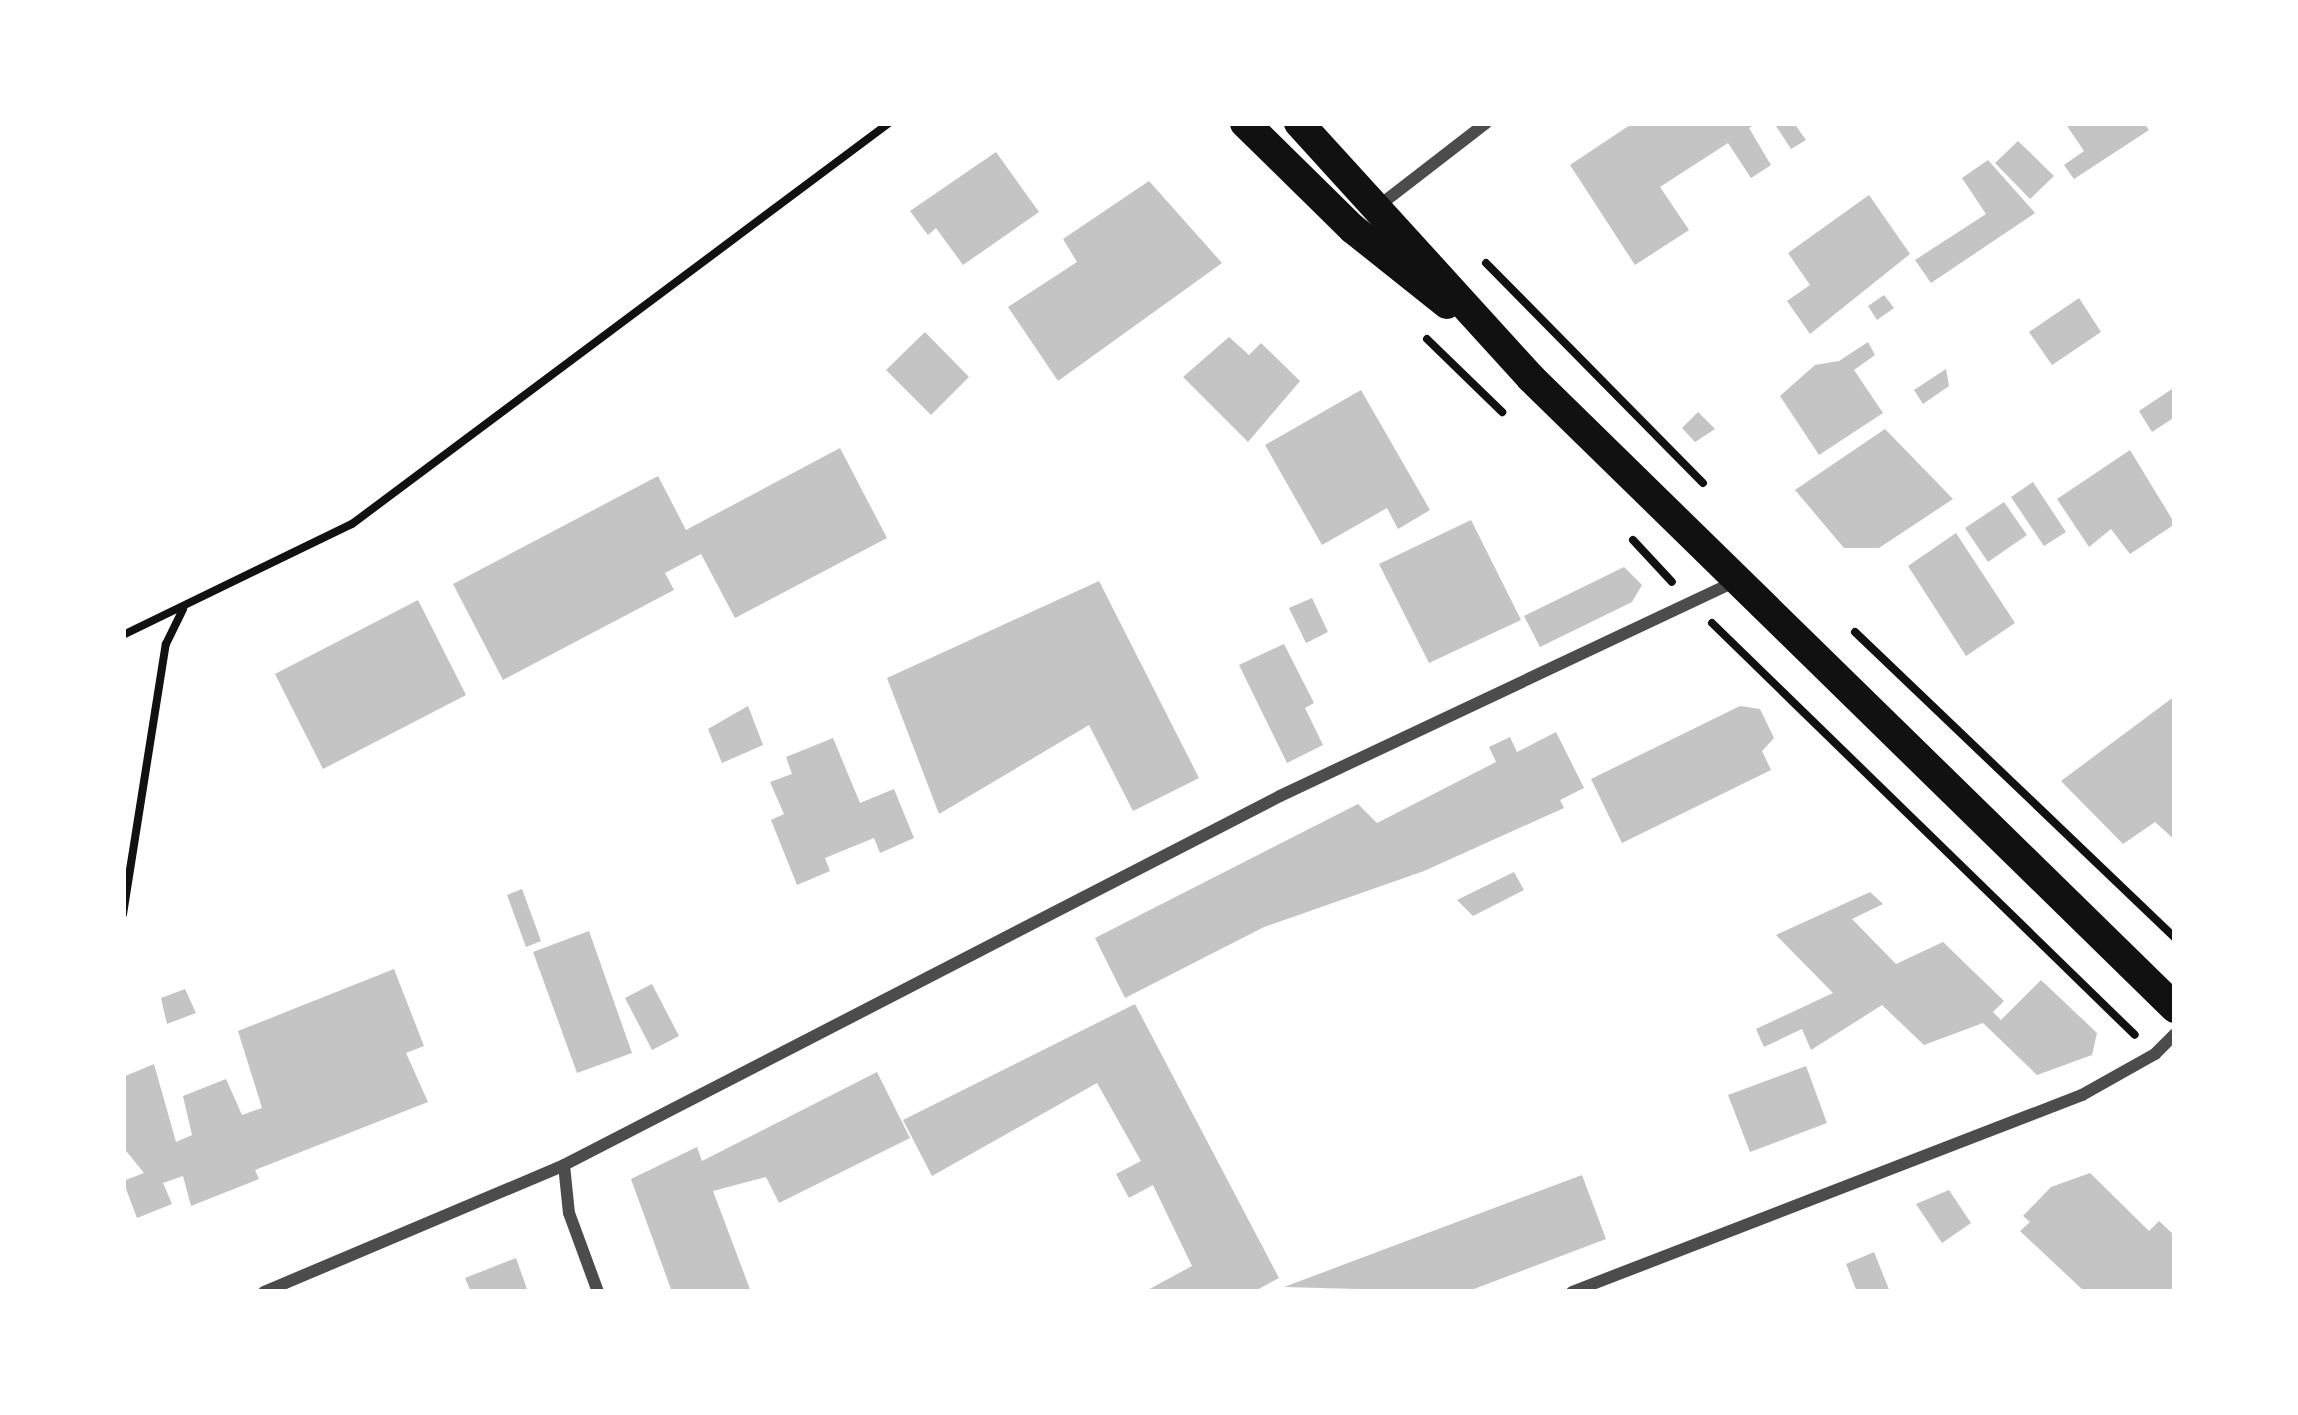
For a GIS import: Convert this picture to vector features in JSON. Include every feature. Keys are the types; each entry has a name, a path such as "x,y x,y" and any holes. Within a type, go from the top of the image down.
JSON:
{"main road":[{"path":"1245,123 1353,229 1498,344"},
{"path":"1299,123 1498,344 2175,1008"}],"street":[{"path":"1353,229 1486,123"},
{"path":"264,1292 564,1165 1280,796 1737,580"},
{"path":"1572,1292 2082,1094 2155,1054 2175,1034"},
{"path":"564,1165 569,1213 598,1292"}],"path":[{"path":"123,635 352,524 889,123"},
{"path":"1471,247 1708,489"},
{"path":"123,914 166,644 183,608"},
{"path":"1842,620 2175,938"}],"building":[{"path":"1633,123 1758,123 1749,128 1771,165 1751,178 1728,143 1660,187 1689,230 1635,265 1570,165"},
{"path":"1774,123 1794,123 1806,140 1791,149"},
{"path":"2065,123 2144,123 2149,130 2074,179 2064,165 2084,151"},
{"path":"2018,141 2054,176 2030,199 1995,163"},
{"path":"996,152 1039,212 963,265 936,228 928,235 910,211"},
{"path":"1988,160 2035,213 1931,283 1915,260 1986,214 1962,178"},
{"path":"1149,181 1222,263 1058,381 1008,307 1077,262 1063,239"},
{"path":"1869,195 1910,254 1810,334 1787,301 1810,285 1788,253"},
{"path":"1884,295 1894,308 1877,320 1868,306"},
{"path":"2079,298 2101,332 2052,365 2029,332"},
{"path":"925,332 969,377 931,415 886,370"},
{"path":"1229,337 1249,355 1261,343 1300,381 1248,442 1183,377"},
{"path":"1868,342 1875,355 1854,370 1883,413 1819,455 1780,396 1815,365 1839,361"},
{"path":"1946,369 1949,386 1923,404 1914,390"},
{"path":"2175,387 2175,417 2152,432 2139,411"},
{"path":"1361,390 1430,510 1398,529 1387,508 1322,545 1265,445"},
{"path":"1698,412 1715,429 1695,442 1682,428"},
{"path":"1885,429 1953,499 1879,548 1844,548 1795,490"},
{"path":"840,448 887,538 735,618 701,554 665,573 674,590 503,680 453,584 658,476 686,530"},
{"path":"2130,450 2175,524 2130,554 2111,529 2089,547 2057,499"},
{"path":"2033,482 2066,532 2044,546 2011,497"},
{"path":"2004,502 2027,535 1988,562 1965,528"},
{"path":"1471,520 1521,620 1429,663 1379,564"},
{"path":"1956,533 2015,623 1966,656 1908,566"},
{"path":"1624,567 1642,585 1632,602 1540,647 1524,616"},
{"path":"1099,581 1199,778 1133,811 1089,725 939,814 887,678"},
{"path":"1312,598 1328,632 1306,643 1289,608"},
{"path":"418,600 466,695 323,769 275,674"},
{"path":"1284,644 1314,703 1305,708 1323,745 1287,763 1239,665"},
{"path":"2175,696 2175,840 2155,822 2123,844 2061,781"},
{"path":"748,706 763,745 722,763 708,729"},
{"path":"1740,706 1760,709 1774,738 1762,751 1771,770 1622,843 1591,779"},
{"path":"1556,732 1584,788 1560,800 1564,808 1424,871 1264,927 1125,998 1095,938 1358,804 1377,823 1496,762 1489,747 1510,737 1517,752"},
{"path":"833,738 860,803 894,789 914,838 880,853 874,838 825,858 830,871 797,885 771,820 784,814 770,782 792,774 786,757"},
{"path":"1514,872 1524,890 1473,916 1457,900"},
{"path":"522,889 541,941 526,947 507,895"},
{"path":"1870,892 1883,904 1852,919 1896,964 1943,942 2004,1001 1993,1012 2001,1020 2041,980 2097,1033 2092,1055 2037,1075 1983,1023 1924,1045 1882,1005 1811,1050 1802,1029 1764,1047 1756,1029 1833,993 1776,935"},
{"path":"589,931 632,1053 577,1073 533,952"},
{"path":"394,969 424,1046 406,1053 428,1102 255,1170 259,1179 191,1206 183,1176 163,1183 172,1204 137,1218 123,1181 144,1173 123,1147 123,1077 154,1064 176,1142 192,1135 183,1096 226,1079 242,1115 262,1108 238,1031"},
{"path":"652,984 679,1036 652,1050 625,998"},
{"path":"185,989 196,1013 167,1024 161,998"},
{"path":"1135,1004 1279,1278 1253,1292 1144,1292 1192,1266 1153,1185 1129,1198 1116,1174 1141,1161 1097,1083 932,1176 903,1120"},
{"path":"1806,1066 1827,1123 1750,1152 1728,1095"},
{"path":"877,1072 910,1138 779,1203 766,1177 713,1191 751,1292 672,1292 631,1179 697,1147 702,1161"},
{"path":"2090,1173 2149,1231 2159,1221 2175,1236 2175,1292 2085,1292 2020,1231 2030,1222 2023,1216 2051,1187"},
{"path":"1582,1175 1606,1239 1466,1292 1284,1287"},
{"path":"1949,1190 1971,1223 1942,1243 1916,1204"},
{"path":"1874,1252 1890,1292 1857,1292 1846,1264"},
{"path":"516,1258 528,1292 471,1292 465,1278"}]}
